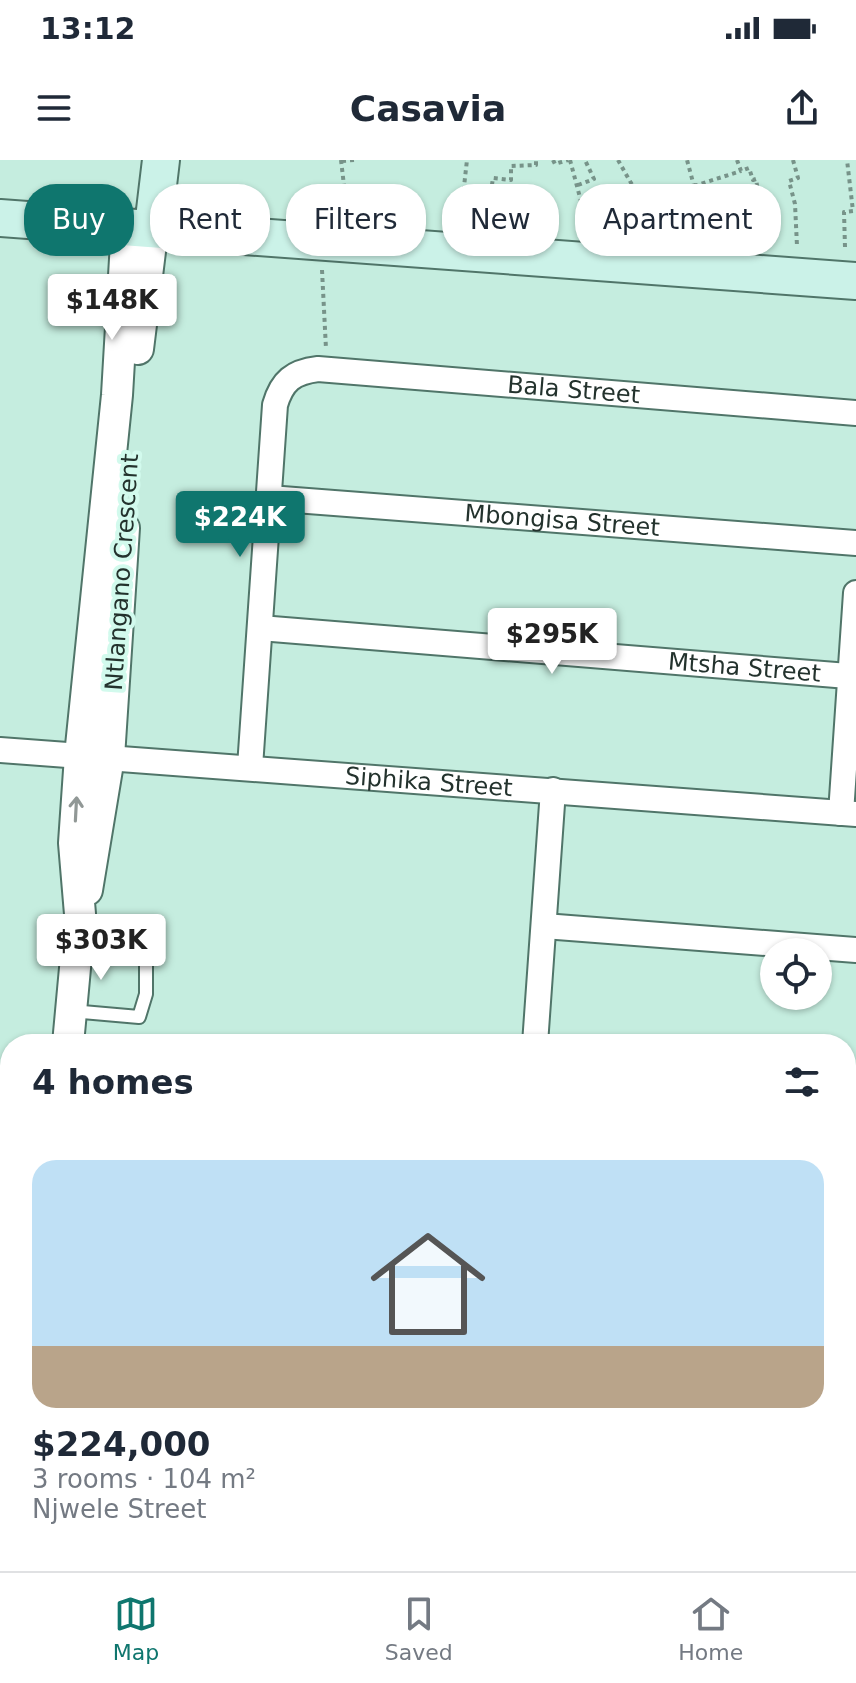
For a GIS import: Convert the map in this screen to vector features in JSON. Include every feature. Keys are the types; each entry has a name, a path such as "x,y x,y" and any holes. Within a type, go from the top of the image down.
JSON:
{"main road":[{"path":"137,160 140,226"},
{"path":"140,226 161,160"},
{"path":"0,218 856,281"}],"street":[{"name":"Ntlangano Crescent","path":"69,1034 80,914 97,847 94,757 117,395 140,226"},
{"name":"Bala Street","path":"269,498 275,405 280,387 304,370 326,369 856,413"},
{"name":"Mbongisa Street","path":"269,498 856,543"},
{"path":"250,767 269,498"},
{"path":"848,813 848,676 856,593"},
{"name":"Mtsha Street","path":"260,628 848,676"},
{"name":"Siphika Street","path":"0,750 848,813"},
{"path":"536,1034 553,790"},
{"path":"544,926 856,950"}],"lane":[{"path":"71,1011 139,1017 146,994 146,929"}],"path":[{"path":"344,184 342,161 354,160"},
{"path":"465,184 467,160"},
{"path":"492,184 493,178 511,180 511,166 536,165 536,160"},
{"path":"553,160 555,164 569,160 578,184"},
{"path":"581,184 594,179 585,160"},
{"path":"618,160 632,184"},
{"path":"687,160 693,184"},
{"path":"737,160 741,171"},
{"path":"793,160 798,178 789,181 795,204 797,246"},
{"path":"845,247 844,212 853,211 847,160"},
{"path":"700,184 749,168 757,184"},
{"path":"322,267 326,369"}]}
